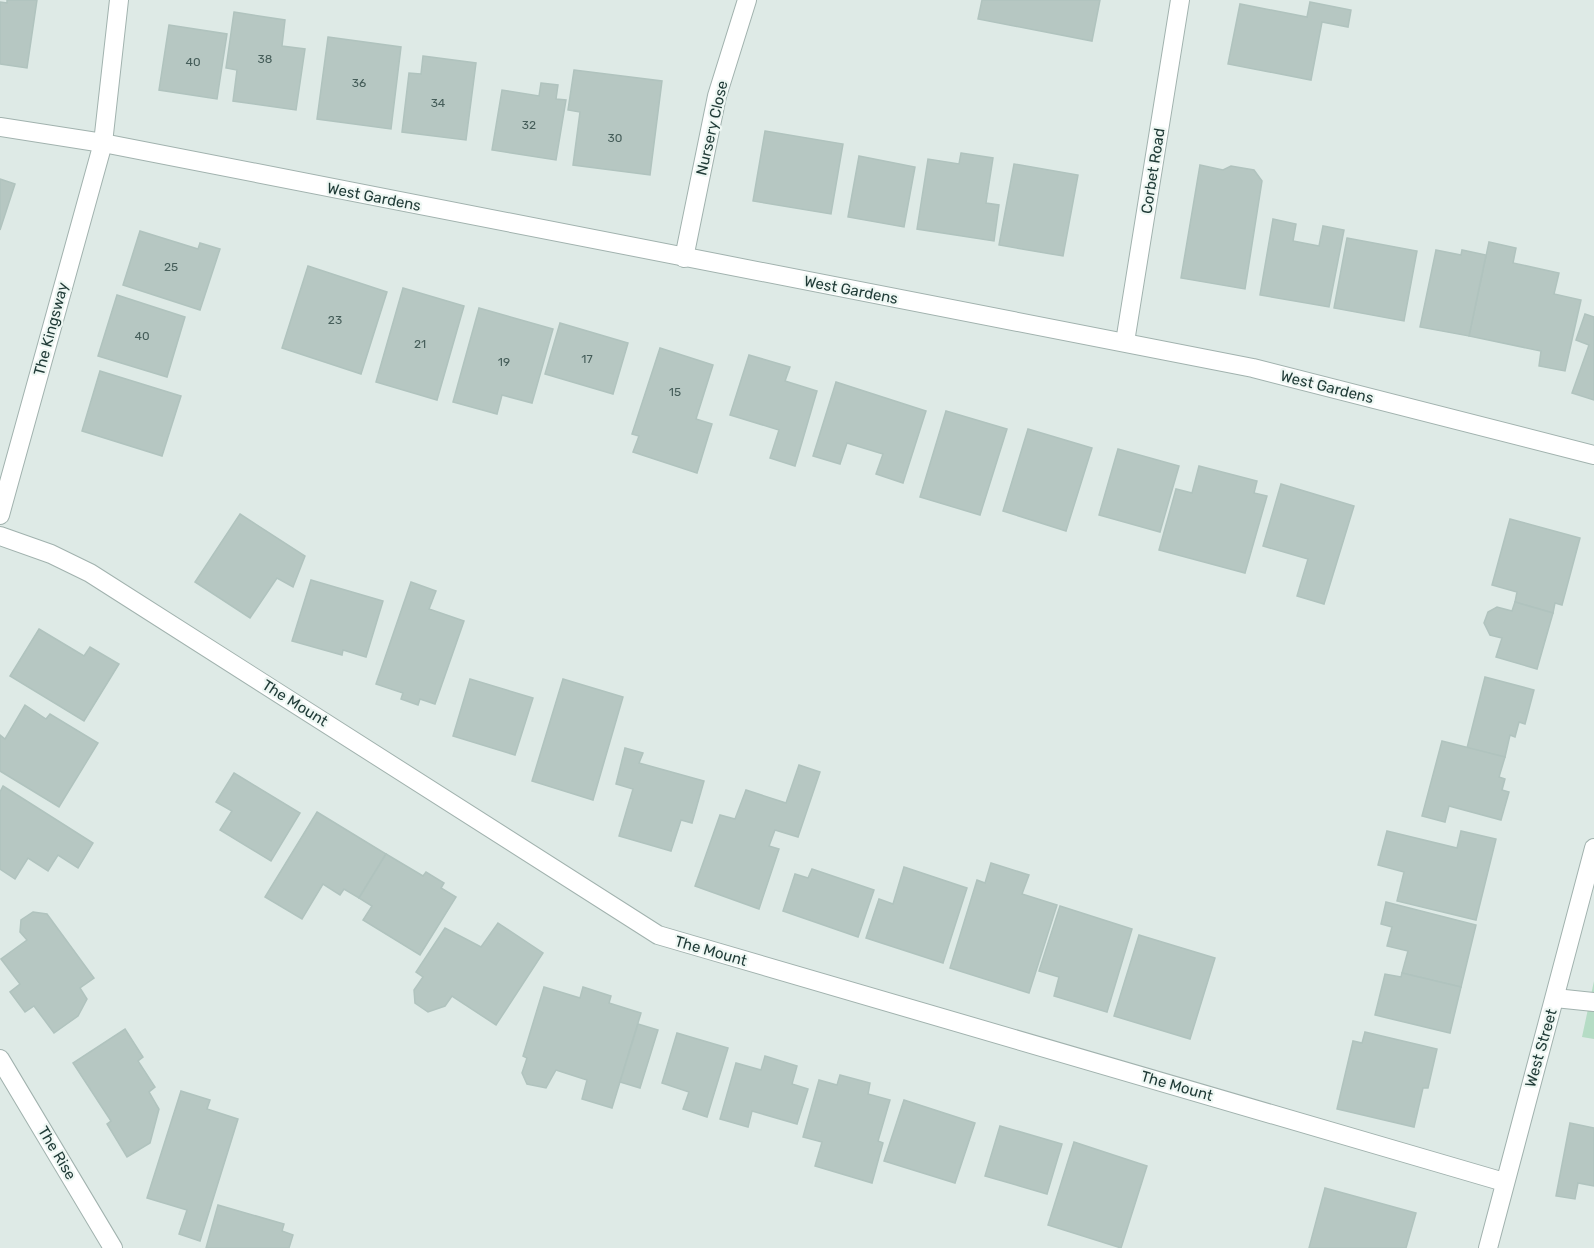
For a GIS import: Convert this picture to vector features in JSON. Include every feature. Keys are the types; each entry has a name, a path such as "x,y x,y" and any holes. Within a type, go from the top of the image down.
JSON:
{"street":[{"name":"The Kingsway","path":"0,515 103,144 119,0"},
{"name":"Nursery Close","path":"684,258 717,96 747,0"},
{"name":"Corbet Road","path":"1125,342 1180,0"},
{"path":"0,127 103,144"},
{"name":"West Gardens","path":"103,144 1253,368 1594,455"},
{"name":"The Mount","path":"0,536 51,554 90,573 658,935 1504,1182"},
{"name":"West Street","path":"1488,1248 1594,848"},
{"path":"1555,998 1594,1002"},
{"name":"The Rise","path":"0,1059 113,1248"}],"green space":[{"path":"1594,981 1594,1039 1582,1037"}],"building":[{"path":"7,0 37,0 27,68 0,64 0,2 7,3"},
{"path":"982,0 1100,0 1092,41 978,19"},
{"path":"1310,2 1351,10 1348,27 1322,22 1311,80 1228,64 1240,4 1307,17"},
{"path":"234,12 285,20 282,46 305,49 296,110 233,101 237,70 226,68"},
{"path":"169,25 227,34 217,99 159,90"},
{"path":"328,37 401,47 391,129 317,119"},
{"path":"423,56 476,63 466,140 402,132 409,73 421,74"},
{"path":"574,70 662,81 650,175 573,165 580,112 568,110"},
{"path":"541,83 558,85 556,99 566,100 556,160 492,150 502,90 539,96"},
{"path":"765,131 843,144 831,214 753,201"},
{"path":"961,153 993,158 986,203 999,205 994,241 917,229 928,159 959,164"},
{"path":"859,156 915,167 904,227 848,217"},
{"path":"1014,164 1078,175 1063,256 999,245"},
{"path":"1200,165 1223,170 1231,166 1254,170 1262,181 1245,289 1181,278"},
{"path":"0,179 15,184 0,230"},
{"path":"1273,219 1296,224 1293,241 1319,246 1323,226 1344,230 1329,307 1260,295"},
{"path":"140,231 198,249 200,243 220,249 200,310 123,285"},
{"path":"1347,238 1417,251 1404,321 1334,308"},
{"path":"1489,242 1516,248 1513,263 1559,273 1554,294 1581,300 1565,371 1539,366 1541,351 1469,336"},
{"path":"1436,250 1461,255 1462,250 1486,255 1469,336 1420,327"},
{"path":"308,266 387,292 361,374 282,348"},
{"path":"403,288 464,306 437,400 376,382"},
{"path":"117,295 185,317 167,377 98,356"},
{"path":"479,308 553,329 532,403 502,395 497,414 453,402"},
{"path":"1585,314 1594,317 1594,400 1572,393 1589,345 1576,340"},
{"path":"560,323 628,343 613,394 545,374"},
{"path":"660,348 713,365 696,419 712,424 697,473 633,452 639,436 632,434"},
{"path":"749,355 790,367 785,381 817,391 795,466 770,458 779,430 730,415"},
{"path":"100,371 181,396 162,456 82,431"},
{"path":"836,382 926,411 903,483 876,474 883,454 847,443 840,464 813,456"},
{"path":"946,411 1007,429 980,515 920,497"},
{"path":"1028,429 1092,448 1066,531 1003,511"},
{"path":"1118,449 1179,466 1160,532 1099,515"},
{"path":"1199,466 1257,481 1254,493 1267,496 1245,573 1159,550 1176,489 1192,493"},
{"path":"1281,484 1354,506 1324,604 1297,596 1308,559 1263,546"},
{"path":"240,514 305,556 293,587 277,578 250,618 195,582"},
{"path":"1510,519 1580,538 1562,605 1555,603 1553,613 1515,602 1517,592 1492,585"},
{"path":"311,580 383,601 366,657 343,650 342,655 292,641"},
{"path":"411,582 436,591 429,609 464,621 435,704 420,699 418,705 401,699 403,693 376,684"},
{"path":"1515,602 1553,613 1537,669 1496,657 1502,638 1490,635 1484,623 1488,612 1497,607 1512,611"},
{"path":"39,629 84,656 90,647 119,664 84,721 10,676"},
{"path":"1485,677 1534,690 1525,724 1519,722 1515,737 1510,735 1505,757 1467,748"},
{"path":"470,679 533,698 515,755 453,736"},
{"path":"563,679 623,697 593,800 532,781"},
{"path":"25,705 46,719 50,714 98,743 59,807 0,771 0,735 5,739"},
{"path":"1442,741 1505,757 1499,777 1505,779 1502,790 1509,792 1501,820 1449,806 1445,822 1422,816"},
{"path":"625,748 643,753 639,763 704,781 692,823 681,820 671,851 619,836 633,789 616,784"},
{"path":"799,765 820,772 798,837 775,830 769,846 779,849 759,909 695,886 720,815 735,819 746,790 786,803"},
{"path":"234,773 300,813 271,861 220,830 232,811 216,802"},
{"path":"3,786 93,843 78,868 58,855 48,871 28,858 15,879 0,869 0,792"},
{"path":"317,812 386,854 359,898 344,889 340,895 323,884 302,919 265,897"},
{"path":"1387,831 1457,848 1461,831 1496,839 1476,920 1397,901 1404,872 1378,865"},
{"path":"386,854 423,876 426,872 444,883 441,888 456,897 420,955 363,920 372,906 359,898"},
{"path":"991,863 1029,875 1022,894 1057,905 1029,993 950,968 977,880 985,883"},
{"path":"904,867 967,888 943,963 866,938 879,899 893,904"},
{"path":"812,869 874,890 858,937 783,911 795,874 808,878"},
{"path":"1386,902 1476,925 1461,987 1402,973 1408,951 1387,946 1392,927 1381,924"},
{"path":"1060,906 1132,929 1107,1012 1054,996 1059,977 1039,971"},
{"path":"33,912 47,914 94,978 80,988 87,999 78,1016 54,1033 34,1006 25,1012 10,992 20,984 1,959 27,940 20,932 21,920"},
{"path":"498,923 543,953 496,1025 452,996 445,1006 428,1012 415,1003 414,990 423,977 416,972 445,928 481,947"},
{"path":"1139,935 1215,958 1190,1039 1114,1016"},
{"path":"1402,973 1461,987 1450,1033 1375,1015 1385,974 1401,977"},
{"path":"544,987 580,998 583,987 611,996 609,1003 641,1013 612,1108 582,1099 587,1080 556,1070 546,1088 527,1084 522,1073 527,1058 523,1056"},
{"path":"638,1024 658,1030 640,1088 620,1082"},
{"path":"125,1029 143,1057 138,1061 155,1087 149,1092 159,1109 150,1143 127,1157 107,1124 111,1121 73,1063"},
{"path":"1365,1032 1437,1049 1428,1088 1423,1088 1414,1127 1337,1109 1353,1041 1362,1043"},
{"path":"677,1033 728,1048 707,1117 683,1109 689,1092 662,1083"},
{"path":"765,1056 797,1066 792,1084 808,1089 797,1124 752,1111 748,1127 720,1119 736,1063 761,1070"},
{"path":"840,1075 870,1083 868,1094 890,1100 878,1141 883,1143 872,1183 815,1166 822,1142 803,1137 819,1080 837,1085"},
{"path":"181,1091 210,1100 207,1109 238,1119 200,1241 179,1234 187,1210 147,1198"},
{"path":"904,1100 975,1123 955,1183 884,1161"},
{"path":"1570,1123 1594,1128 1594,1186 1578,1183 1575,1199 1556,1196"},
{"path":"1000,1126 1062,1144 1047,1194 985,1176"},
{"path":"1074,1142 1147,1166 1121,1248 1048,1225"},
{"path":"1325,1188 1416,1213 1406,1248 1309,1248"},
{"path":"218,1205 284,1224 282,1231 293,1235 289,1248 206,1248"}]}
